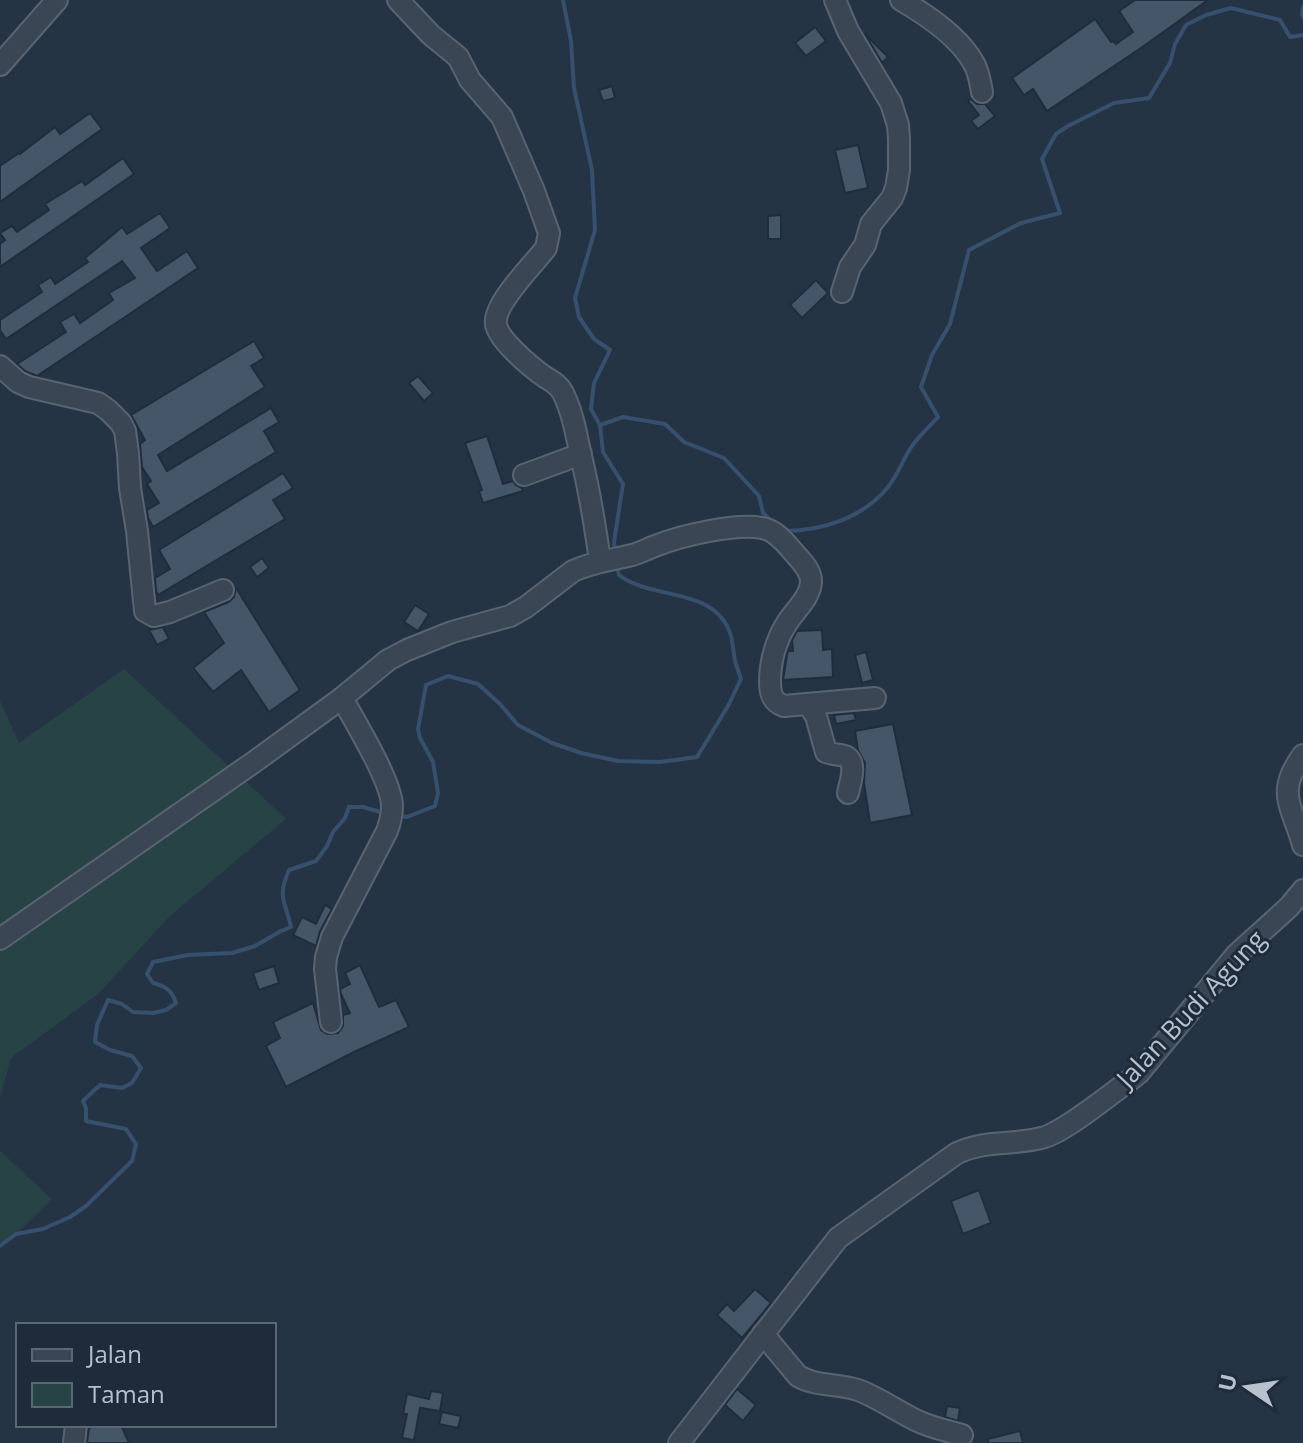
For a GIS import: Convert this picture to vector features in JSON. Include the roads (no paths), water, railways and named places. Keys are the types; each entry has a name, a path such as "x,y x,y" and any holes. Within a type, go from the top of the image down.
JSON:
{"street":[{"path":"0,65 57,0"},
{"path":"398,0 431,35 458,57 470,80 502,117 534,191 549,233 547,243 501,303 495,322 507,344 562,389 574,422 605,560"},
{"path":"835,0 848,31 891,103 899,139 896,188 871,224 865,245 850,267 842,292"},
{"path":"901,0 922,12 967,54 977,71 982,92"},
{"path":"0,366 18,382 29,387 98,403 121,423 128,453 145,611 154,616 170,612 223,590"},
{"path":"524,475 581,454"},
{"path":"0,939 254,762 342,698 381,665 407,650 452,632 510,616 573,571 686,536 738,528 769,530 808,569 811,585 786,624 771,663 770,689 778,705 875,698"},
{"path":"331,1022 326,957 332,937 374,856 391,813 380,771 342,698"},
{"path":"808,704 816,716 826,752 851,761 848,793"},
{"path":"1303,755 1288,782 1287,793 1303,845"},
{"name":"Jalan Budi Agung","path":"679,1443 838,1238 957,1153 980,1144 1045,1137 1129,1081 1139,1073 1236,955 1297,900 1303,890"},
{"path":"763,1334 804,1380 859,1390 920,1422 962,1435"}],"waterway":[{"path":"563,0 571,41 574,88 592,170 595,230 575,298 579,317 594,339 610,350 594,383 591,409 600,425 623,417 665,424 684,442 724,458 759,496 763,513 774,523"},
{"path":"1303,7 1303,17"},
{"path":"784,531 841,521 867,507 888,487 913,445 938,417 921,387 932,355 950,324 969,250 1021,223 1060,213 1042,159 1056,134 1114,103 1149,98 1170,63 1175,44 1186,25 1206,15 1231,8 1280,20 1290,37 1303,35"},
{"path":"600,425 603,452 623,484 615,552"},
{"path":"397,815 407,817 435,806 438,793 433,762 418,729 426,685 448,676 478,684 518,725 552,743 581,753 618,761 660,762 697,757 741,679 729,630 709,607 695,600 632,583 619,575 617,565"},
{"path":"0,1246 16,1234 43,1229 70,1217 86,1206 132,1161 136,1144 126,1129 86,1121 83,1101 100,1085 122,1088 132,1083 141,1068 132,1056 95,1042 97,1025 108,1000 122,1004 133,1012 166,1010 176,1003 170,992 153,983 147,974 153,962 188,955 232,953 255,946 291,927 283,893 289,870 316,861 349,807 384,813"}]}
